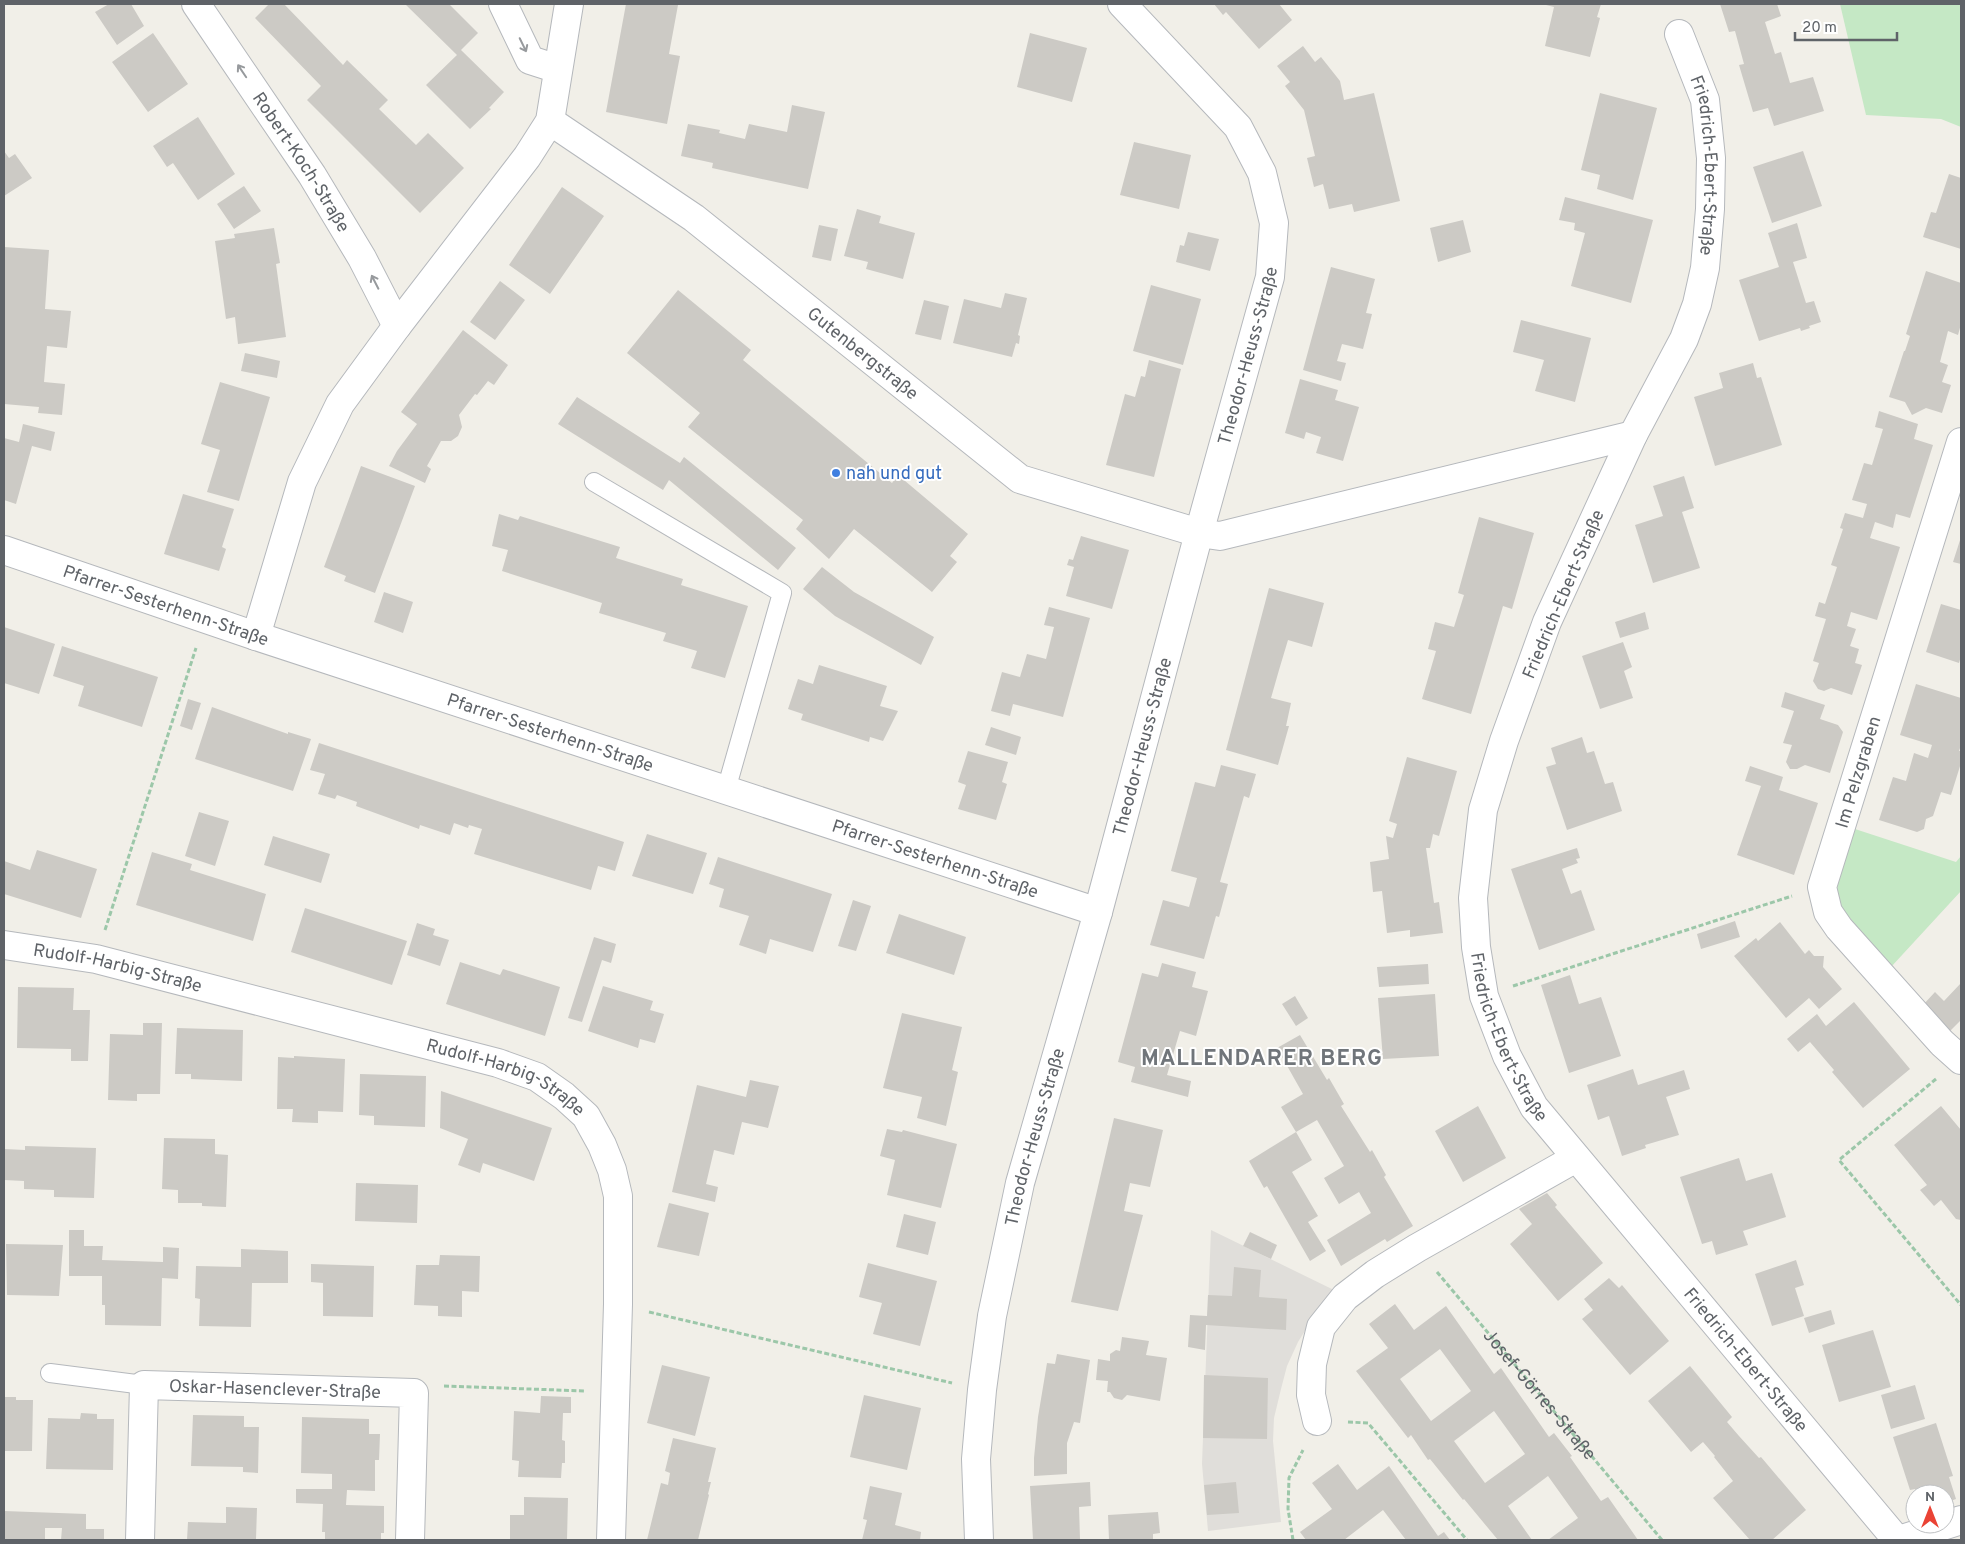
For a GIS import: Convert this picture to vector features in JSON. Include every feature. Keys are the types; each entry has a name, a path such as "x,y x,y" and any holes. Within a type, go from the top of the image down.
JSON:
{"street":[{"name":"Robert-Koch-Straße","path":"196,4 312,175 362,258 397,326"},
{"path":"502,4 530,60 558,69"},
{"path":"256,636 302,482 340,404 526,156 550,121 569,4"},
{"name":"Theodor-Heuss-Straße","path":"979,1540 976,1458 982,1390 992,1316 1020,1183 1098,912 1199,533 1270,277 1274,224 1262,173 1238,127 1122,4"},
{"name":"Friedrich-Ebert-Straße","path":"1680,34 1705,100 1711,158 1710,209 1705,268 1696,304 1684,339 1633,434 1547,622 1504,741 1482,810 1473,898 1476,947 1484,996 1507,1056 1534,1107 1898,1540"},
{"name":"Gutenbergstraße","path":"550,121 694,218 1020,479 1199,533"},
{"path":"1199,533 1220,536 1633,434"},
{"name":"Im Pelzgraben","path":"1822,887 1961,442"},
{"name":"Pfarrer-Sesterhenn-Straße","path":"4,550 256,636 1098,912"},
{"path":"1822,887 1828,912 1839,928 1942,1043 1960,1059"},
{"name":"Rudolf-Harbig-Straße","path":"4,945 96,959 498,1062 537,1077 564,1096 586,1116 602,1145 612,1170 618,1196 618,1304 611,1540"},
{"path":"1317,1420 1311,1395 1312,1364 1321,1328 1346,1297 1375,1274 1417,1248 1576,1158"},
{"name":"Oskar-Hasenclever-Straße","path":"140,1540 144,1385 414,1393"},
{"path":"410,1540 414,1393"},
{"path":"1898,1540 1961,1520"}],"lane":[{"path":"594,482 782,593 726,790"},
{"path":"50,1373 144,1385"}],"path":[{"path":"96,959 205,618"},
{"path":"1484,996 1822,887"},
{"path":"1960,1059 1839,1160 1961,1304"},
{"name":"Josef-Görres-Straße","path":"1417,1248 1662,1540"},
{"path":"618,1304 982,1390"},
{"path":"414,1393 436,1385 616,1393"},
{"path":"1293,1540 1288,1509 1289,1478 1317,1420 1368,1423 1467,1540"}],"shaded area":[{"path":"1211,1230 1336,1291 1311,1321 1298,1342 1287,1366 1274,1418 1273,1441 1281,1522 1208,1531 1202,1464"}],"green space":[{"path":"1840,4 1961,4 1961,127 1941,119 1866,115"},
{"path":"1855,829 1956,862 1961,856 1961,891 1891,967 1838,904 1837,885 1839,875"}],"building":[{"path":"109,4 131,4 144,26 117,45 95,12"},
{"path":"269,4 284,4 343,65 347,60 388,100 379,109 416,145 428,133 464,168 420,213 307,100 321,86 255,18"},
{"path":"405,4 449,4 478,33 461,50 504,92 489,108 491,109 470,129 426,85 457,55"},
{"path":"626,4 678,5 669,54 680,56 667,124 606,112"},
{"path":"1214,4 1279,4 1292,20 1259,49 1226,12 1223,15"},
{"path":"1542,4 1601,4 1597,17 1600,18 1590,57 1545,46 1554,7"},
{"path":"1720,4 1777,4 1781,16 1765,22 1775,54 1781,52 1790,83 1813,77 1824,111 1774,126 1768,108 1753,112 1739,65 1744,64 1735,31 1729,32"},
{"path":"153,33 188,84 148,112 112,62"},
{"path":"1030,33 1087,48 1072,102 1017,87"},
{"path":"1303,46 1315,62 1321,57 1340,81 1344,100 1374,93 1400,201 1354,212 1352,204 1329,209 1323,184 1314,187 1307,158 1315,156 1304,110 1285,86 1290,82 1277,66"},
{"path":"1600,93 1657,108 1633,200 1597,189 1600,175 1581,170"},
{"path":"792,105 825,112 808,189 712,168 713,163 681,156 688,124 720,130 719,133 745,139 749,124 787,132"},
{"path":"198,117 235,174 198,200 173,163 167,167 153,146"},
{"path":"1134,142 1191,155 1179,209 1120,195"},
{"path":"4,151 9,158 15,154 32,178 4,196"},
{"path":"1803,151 1822,206 1772,223 1753,167"},
{"path":"1949,174 1961,178 1961,249 1923,237 1931,212 1936,213"},
{"path":"244,186 261,211 234,229 217,204"},
{"path":"562,187 604,216 550,294 509,265"},
{"path":"1565,197 1653,220 1631,303 1571,286 1585,233 1574,230 1575,223 1559,220"},
{"path":"857,209 881,216 879,223 915,233 903,279 866,269 868,262 844,256"},
{"path":"1463,220 1471,252 1438,262 1430,228"},
{"path":"1797,223 1807,258 1793,262 1806,303 1814,301 1821,322 1801,331 1800,328 1759,341 1739,280 1779,267 1768,233"},
{"path":"819,225 838,229 831,261 812,257"},
{"path":"274,228 280,263 276,264 286,337 238,344 235,317 226,319 215,241 235,238 234,234"},
{"path":"1188,232 1219,239 1210,271 1176,262 1180,245 1184,246"},
{"path":"4,247 49,250 45,309 71,311 67,348 47,346 44,382 65,384 62,415 38,413 39,407 4,404"},
{"path":"1331,267 1375,279 1366,313 1372,314 1363,349 1342,344 1337,361 1346,363 1341,381 1303,370"},
{"path":"1926,271 1961,283 1961,324 1958,335 1948,331 1940,362 1948,365 1942,382 1951,385 1942,413 1926,408 1912,415 1905,402 1889,397 1910,336 1906,334"},
{"path":"500,281 525,300 495,340 470,322"},
{"path":"1151,285 1201,299 1183,365 1133,351"},
{"path":"678,290 751,350 743,360 892,483 898,475 968,534 950,556 957,562 932,592 854,529 829,559 796,529 803,520 688,427 700,413 627,353"},
{"path":"1005,293 1027,298 1018,335 1020,336 1019,344 1016,343 1012,357 953,343 964,299 1001,308"},
{"path":"924,300 949,306 941,340 915,334"},
{"path":"1521,320 1591,338 1575,402 1535,391 1544,360 1513,352"},
{"path":"463,330 508,365 494,385 488,381 459,415 462,427 458,436 451,441 441,441 427,466 431,469 425,483 389,466 397,451 417,424 401,412"},
{"path":"245,353 280,361 277,378 241,371"},
{"path":"1149,360 1181,369 1154,477 1106,465 1125,394 1135,397 1141,376 1145,377"},
{"path":"1753,363 1757,378 1761,377 1782,445 1715,466 1694,397 1723,388 1719,373"},
{"path":"1300,379 1338,390 1335,400 1359,407 1343,461 1316,453 1321,437 1306,432 1304,439 1285,433"},
{"path":"220,382 270,397 239,501 207,492 220,450 201,444"},
{"path":"577,397 680,463 684,457 796,548 778,570 669,480 663,490 558,424"},
{"path":"1879,411 1918,424 1914,439 1933,445 1910,518 1896,514 1893,528 1875,522 1870,538 1900,547 1877,620 1851,612 1847,626 1856,629 1850,646 1859,649 1855,663 1862,665 1852,695 1831,688 1824,691 1818,689 1813,681 1819,663 1813,661 1826,619 1815,616 1819,602 1825,604 1837,567 1831,565 1843,529 1840,528 1845,513 1863,518 1867,504 1852,500 1864,463 1872,465 1883,429 1875,427"},
{"path":"23,424 55,432 51,451 32,446 16,504 4,500 4,438 19,442"},
{"path":"361,466 415,486 375,593 344,581 346,576 324,567"},
{"path":"1684,476 1694,508 1682,512 1700,568 1653,583 1635,525 1663,516 1653,486"},
{"path":"183,494 234,509 222,547 226,549 219,571 164,554"},
{"path":"499,514 518,520 520,516 620,547 616,558 683,579 681,585 748,606 725,678 691,668 697,651 663,641 666,633 599,613 602,603 502,571 508,550 492,546"},
{"path":"1479,517 1534,533 1512,609 1503,606 1471,714 1422,699 1436,651 1428,649 1435,622 1454,627 1464,595 1458,593"},
{"path":"1081,536 1129,550 1112,609 1066,596 1074,567 1067,565 1069,559 1073,560"},
{"path":"1961,537 1961,564 1953,562"},
{"path":"822,567 854,592 934,637 921,665 835,616 803,589"},
{"path":"1269,588 1324,603 1312,647 1288,640 1271,698 1291,703 1286,726 1289,726 1278,765 1226,750"},
{"path":"384,592 413,602 403,633 374,622"},
{"path":"1941,604 1961,610 1961,656 1959,663 1926,652"},
{"path":"1049,607 1090,618 1063,717 1013,704 1010,716 991,711 1002,672 1020,677 1027,654 1046,659 1054,627 1044,625"},
{"path":"1645,612 1649,629 1620,638 1615,622"},
{"path":"4,627 55,644 39,694 4,683"},
{"path":"1623,642 1632,667 1624,671 1633,698 1600,709 1582,656"},
{"path":"62,646 158,677 142,727 78,706 84,686 53,676"},
{"path":"819,665 887,686 880,706 898,711 883,741 870,737 869,742 801,720 803,714 788,709 798,679 813,684"},
{"path":"1916,684 1961,698 1961,745 1959,751 1961,751 1961,763 1951,795 1941,792 1933,816 1926,819 1924,829 1917,832 1879,820 1893,777 1906,781 1914,753 1928,758 1932,745 1900,735"},
{"path":"1785,692 1825,705 1820,719 1838,725 1843,732 1830,773 1805,765 1797,769 1790,769 1786,762 1792,745 1783,743 1794,711 1781,707"},
{"path":"188,699 201,703 192,730 180,726"},
{"path":"212,707 288,734 288,732 311,739 293,791 195,759"},
{"path":"991,727 1021,737 1016,755 985,745"},
{"path":"1582,737 1587,753 1594,751 1605,784 1613,782 1622,811 1567,830 1546,767 1556,764 1551,748"},
{"path":"319,743 624,842 615,871 598,866 591,890 474,854 482,829 469,825 468,828 454,823 450,835 420,825 419,829 356,806 357,802 337,795 335,799 318,794 325,774 310,770"},
{"path":"968,751 1008,762 1002,782 1007,784 996,820 958,809 966,785 958,782"},
{"path":"1407,757 1457,771 1439,836 1433,834 1430,848 1426,848 1434,903 1439,902 1443,933 1410,937 1410,930 1387,933 1382,891 1373,892 1370,862 1389,859 1386,836 1393,838 1397,824 1389,821"},
{"path":"1221,765 1256,774 1249,798 1244,796 1220,882 1228,884 1219,917 1216,916 1204,959 1150,945 1163,900 1189,907 1197,878 1171,871 1195,782 1215,787"},
{"path":"1750,766 1783,777 1779,790 1818,803 1794,875 1737,855 1761,786 1745,781"},
{"path":"199,812 229,821 215,866 185,856"},
{"path":"647,834 707,853 693,894 632,876"},
{"path":"273,836 330,854 321,883 264,865"},
{"path":"1577,848 1580,858 1576,859 1578,863 1562,869 1571,894 1581,890 1595,930 1539,950 1511,869"},
{"path":"37,850 97,869 81,918 4,894 4,861 30,870"},
{"path":"152,852 192,864 190,870 266,894 253,941 136,905"},
{"path":"718,857 832,894 813,952 770,939 766,954 739,945 749,916 719,907 724,889 709,884"},
{"path":"853,900 871,906 856,951 838,946"},
{"path":"305,908 407,941 392,985 291,952"},
{"path":"899,914 966,937 954,975 886,953"},
{"path":"1735,921 1740,937 1701,949 1697,934"},
{"path":"1780,922 1805,954 1809,950 1814,956 1824,956 1823,967 1842,989 1819,1009 1809,998 1786,1018 1734,956 1756,938 1758,941"},
{"path":"417,923 435,929 433,935 449,940 440,966 407,955"},
{"path":"594,937 616,944 611,963 602,960 582,1022 568,1018"},
{"path":"460,962 500,975 503,969 560,987 545,1036 446,1004"},
{"path":"1162,963 1196,972 1192,987 1208,991 1196,1036 1180,1031 1167,1075 1191,1081 1188,1097 1131,1082 1135,1067 1118,1062 1142,973 1158,977"},
{"path":"1428,964 1429,984 1379,987 1377,967"},
{"path":"1570,975 1579,1004 1601,997 1621,1056 1569,1073 1541,985"},
{"path":"1961,983 1961,1020 1950,1031 1923,1005 1935,992 1944,1001"},
{"path":"603,986 653,1001 650,1010 664,1014 655,1043 640,1039 638,1048 588,1031"},
{"path":"18,987 74,988 73,1010 90,1010 88,1061 71,1061 71,1049 17,1048"},
{"path":"1435,994 1439,1056 1383,1059 1378,998"},
{"path":"1295,996 1308,1018 1296,1026 1282,1004"},
{"path":"1854,1002 1910,1069 1863,1108 1832,1072 1834,1070 1810,1042 1798,1052 1787,1039 1817,1014 1826,1026"},
{"path":"902,1013 962,1027 952,1070 958,1072 946,1126 917,1118 922,1097 883,1088"},
{"path":"143,1023 162,1023 160,1094 137,1094 137,1101 108,1100 110,1034 143,1035"},
{"path":"177,1028 243,1030 242,1081 191,1079 191,1074 175,1074"},
{"path":"1300,1035 1327,1080 1329,1078 1344,1104 1341,1106 1370,1152 1372,1150 1386,1175 1384,1177 1413,1226 1387,1242 1385,1239 1341,1266 1327,1240 1371,1213 1359,1192 1339,1204 1324,1178 1344,1166 1317,1120 1296,1132 1281,1107 1303,1094 1277,1048"},
{"path":"294,1056 345,1059 343,1112 318,1111 318,1123 292,1122 293,1109 277,1109 278,1057 294,1058"},
{"path":"1633,1069 1638,1085 1684,1070 1690,1089 1666,1097 1679,1135 1645,1145 1646,1148 1622,1156 1609,1116 1598,1120 1587,1085"},
{"path":"360,1074 426,1076 425,1127 374,1125 374,1116 359,1115"},
{"path":"750,1080 779,1086 768,1128 742,1122 734,1155 714,1150 706,1184 718,1187 715,1202 672,1192 697,1085 746,1097"},
{"path":"441,1091 552,1128 534,1181 483,1163 480,1173 458,1165 468,1139 440,1128"},
{"path":"1478,1106 1506,1158 1463,1182 1435,1131"},
{"path":"1941,1106 1961,1130 1961,1220 1956,1219 1941,1200 1934,1206 1920,1190 1927,1185 1894,1145"},
{"path":"1114,1118 1163,1130 1150,1187 1130,1183 1124,1211 1143,1215 1118,1311 1071,1302"},
{"path":"887,1129 902,1132 903,1130 957,1144 941,1208 887,1195 895,1160 880,1156"},
{"path":"1296,1132 1312,1160 1292,1172 1318,1216 1308,1222 1326,1251 1310,1261 1267,1186 1264,1188 1249,1161"},
{"path":"164,1138 215,1139 215,1154 228,1155 226,1207 202,1206 202,1203 178,1203 178,1190 162,1189"},
{"path":"25,1146 96,1148 94,1198 54,1197 54,1190 24,1189 24,1181 4,1180 4,1149 25,1150"},
{"path":"1739,1158 1746,1181 1772,1173 1786,1217 1743,1231 1748,1245 1716,1255 1712,1241 1702,1244 1680,1177"},
{"path":"356,1183 418,1185 417,1223 355,1221"},
{"path":"1547,1193 1557,1205 1555,1207 1603,1263 1558,1301 1510,1244 1532,1224 1519,1209"},
{"path":"669,1203 709,1213 699,1256 657,1247"},
{"path":"904,1214 936,1222 928,1255 896,1247"},
{"path":"69,1230 84,1230 84,1246 103,1246 102,1260 163,1262 163,1247 179,1248 178,1279 162,1278 161,1326 105,1325 105,1305 102,1305 102,1276 69,1276"},
{"path":"1250,1232 1277,1245 1271,1259 1243,1246"},
{"path":"6,1244 63,1245 59,1296 7,1295"},
{"path":"241,1249 288,1251 288,1283 252,1283 251,1327 199,1326 200,1299 195,1298 196,1266 241,1267"},
{"path":"440,1255 480,1256 479,1292 462,1291 462,1317 438,1316 438,1306 414,1305 416,1265 439,1265"},
{"path":"1796,1260 1804,1285 1795,1288 1804,1316 1772,1326 1755,1274"},
{"path":"868,1263 937,1281 920,1346 873,1334 882,1303 859,1297"},
{"path":"311,1264 374,1266 373,1317 323,1316 323,1283 311,1282"},
{"path":"1234,1267 1261,1270 1259,1297 1287,1299 1286,1330 1206,1325 1205,1350 1188,1347 1190,1315 1207,1316 1208,1295 1232,1296"},
{"path":"1609,1278 1619,1288 1622,1285 1669,1341 1630,1375 1582,1319 1593,1310 1584,1299"},
{"path":"1395,1304 1414,1330 1446,1306 1494,1374 1501,1368 1549,1437 1554,1433 1572,1456 1570,1457 1601,1501 1608,1497 1638,1540 1548,1540 1578,1518 1548,1476 1508,1506 1532,1540 1498,1540 1430,1459 1428,1460 1411,1435 1408,1438 1356,1371 1388,1348 1369,1324","holes":["1440,1349 1471,1391 1431,1421 1400,1379","1494,1411 1525,1454 1485,1483 1454,1441"]},
{"path":"1831,1310 1835,1324 1809,1333 1804,1318"},
{"path":"1873,1330 1891,1387 1839,1402 1822,1345"},
{"path":"1122,1337 1149,1341 1146,1355 1167,1358 1160,1401 1127,1395 1122,1400 1114,1398 1110,1392 1107,1392 1108,1381 1096,1380 1098,1359 1110,1361 1110,1354 1116,1350 1120,1351"},
{"path":"1057,1354 1090,1360 1080,1423 1074,1422 1067,1443 1067,1474 1034,1476 1038,1417 1047,1363 1055,1364"},
{"path":"662,1365 710,1377 695,1436 647,1423"},
{"path":"1690,1366 1732,1417 1727,1422 1759,1458 1761,1457 1806,1510 1772,1540 1750,1540 1713,1498 1733,1481 1715,1456 1703,1442 1691,1452 1648,1401"},
{"path":"1204,1375 1268,1378 1267,1439 1203,1438"},
{"path":"1915,1385 1925,1419 1891,1429 1881,1395"},
{"path":"864,1395 921,1408 907,1470 850,1457"},
{"path":"541,1396 571,1397 571,1413 563,1413 562,1440 565,1441 565,1463 562,1463 561,1478 518,1477 519,1461 512,1460 514,1411 540,1413"},
{"path":"4,1397 16,1397 16,1400 33,1400 32,1451 4,1451"},
{"path":"81,1413 97,1414 97,1419 114,1419 113,1470 46,1469 48,1418 80,1419"},
{"path":"193,1415 244,1416 244,1427 259,1427 258,1473 243,1472 243,1467 191,1466"},
{"path":"302,1417 369,1419 369,1434 380,1434 379,1460 375,1460 375,1491 347,1490 346,1505 384,1506 384,1533 381,1533 381,1540 325,1540 325,1532 322,1532 323,1504 296,1503 296,1489 332,1489 332,1474 301,1473"},
{"path":"1936,1423 1953,1476 1949,1477 1951,1484 1908,1484 1893,1437"},
{"path":"673,1438 716,1448 708,1482 711,1482 709,1495 698,1540 647,1540 661,1483 668,1485 670,1473 665,1471"},
{"path":"1338,1464 1357,1490 1389,1466 1438,1536 1444,1532 1450,1540 1406,1540 1383,1510 1344,1540 1306,1540 1300,1532 1332,1509 1312,1483"},
{"path":"1090,1482 1091,1506 1079,1507 1080,1539 1033,1540 1030,1486"},
{"path":"1236,1482 1239,1513 1207,1515 1204,1485"},
{"path":"870,1486 902,1493 895,1525 921,1532 920,1540 862,1540 867,1520 863,1519"},
{"path":"524,1497 568,1498 567,1540 510,1540 510,1515 524,1515"},
{"path":"226,1507 257,1508 256,1539 187,1540 188,1522 226,1523"},
{"path":"4,1511 86,1514 86,1529 104,1529 104,1540 61,1540 62,1528 45,1528 45,1540 4,1540"},
{"path":"1158,1512 1160,1533 1153,1534 1153,1540 1109,1540 1108,1515"}],"place":[{"name":"nah und gut","path":"836,473"}],"district":[{"name":"MALLENDARER BERG","path":"1262,1057"}]}
